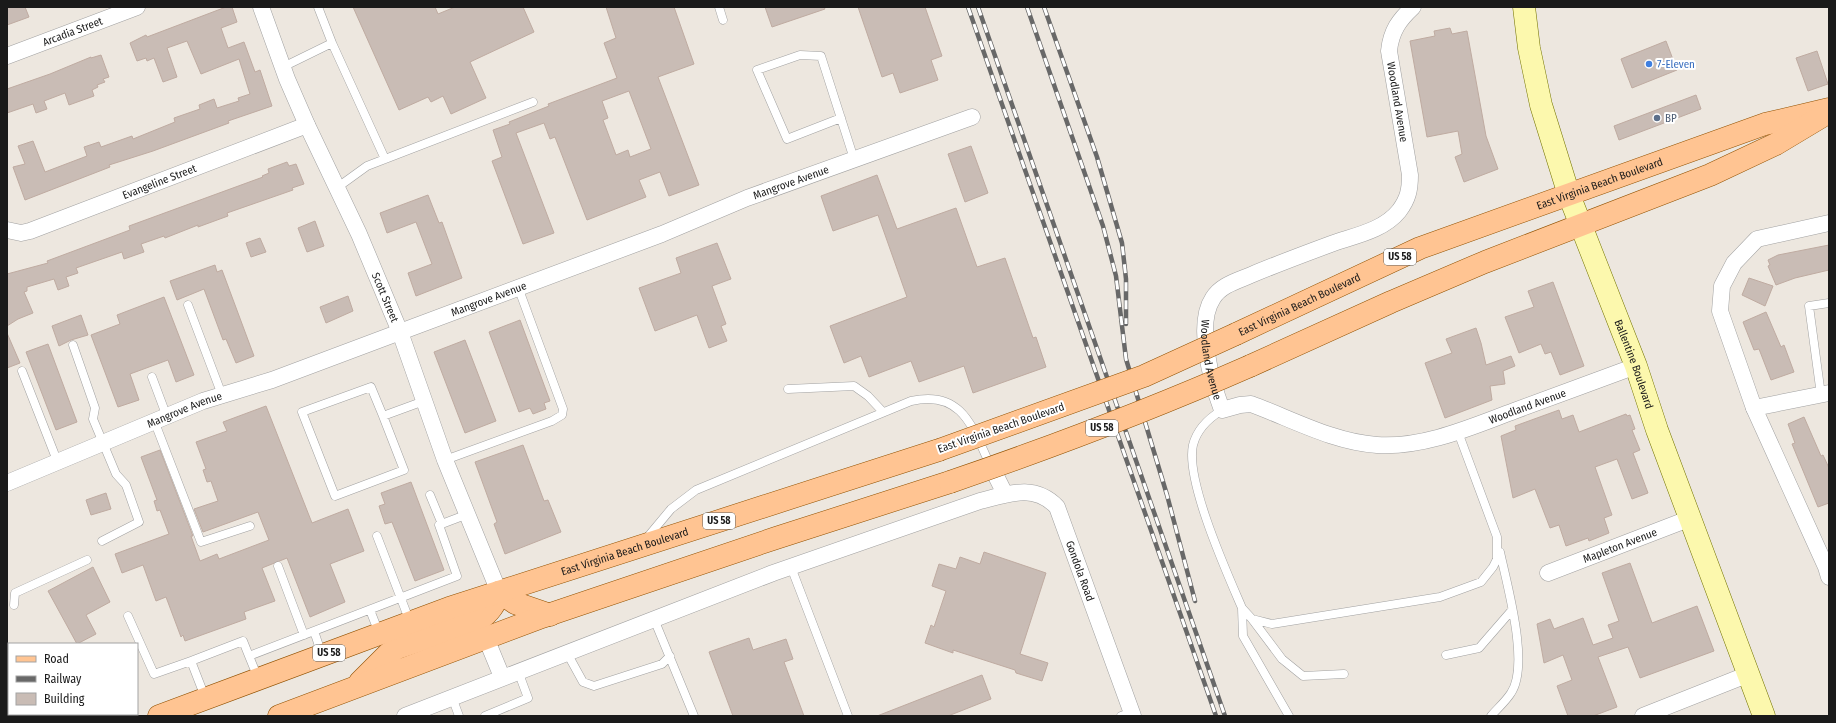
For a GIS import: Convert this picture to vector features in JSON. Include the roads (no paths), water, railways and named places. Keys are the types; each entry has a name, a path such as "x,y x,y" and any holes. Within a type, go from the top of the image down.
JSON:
{"main road":[{"name":"Ballentine Boulevard","path":"1524,7 1529,48 1541,105 1569,195 1636,366 1657,430 1764,716"},
{"name":"East Virginia Beach Boulevard","path":"159,716 410,622 939,450 1144,376 1420,248 1765,124 1829,109"},
{"name":"US 58","path":"279,716 550,615 1050,448 1164,403 1478,265 1710,175 1776,144 1829,113"},
{"path":"355,687 388,654 397,648 479,620 488,614 495,605 499,592 515,603 550,615"}],"street":[{"name":"Arcadia Street","path":"7,56 137,7"},
{"name":"Scott Street","path":"261,7 283,67 307,124 338,187 400,332 445,460 499,592"},
{"name":"Woodland Avenue","path":"1413,7 1395,27 1390,39 1389,51 1409,168 1410,192 1407,199 1398,213 1383,224 1366,233 1273,266 1219,290 1209,306 1206,348 1212,384 1222,410 1240,405 1251,404 1333,436 1378,445 1405,444 1458,432 1636,366"},
{"name":"Mangrove Avenue","path":"7,483 222,395 272,380 662,234 747,198 972,117"},
{"name":"Evangeline Street","path":"9,231 21,233 30,232 307,124"},
{"path":"1828,570 1754,408 1720,311 1722,286 1734,263 1757,239 1829,223"},
{"path":"1754,408 1825,394"},
{"path":"405,716 502,677 791,567 980,501 1005,494 992,468"},
{"name":"Gondola Road","path":"1005,494 1026,492 1038,493 1057,507 1129,715"},
{"name":"Mapleton Avenue","path":"1548,573 1691,518"},
{"path":"486,638 502,677"},
{"path":"1643,716 1749,674"}],"lane":[{"path":"318,7 332,44 385,160"},
{"path":"719,7 723,20"},
{"path":"283,67 332,44"},
{"path":"841,118 787,139 757,70 800,55 821,56 841,118 854,159"},
{"path":"338,187 367,166 533,102"},
{"path":"445,460 552,421 562,415 563,409 518,287"},
{"path":"1825,394 1809,306 1829,303"},
{"path":"188,305 222,395"},
{"path":"73,345 95,408 93,419 116,474 126,485 139,522 102,541"},
{"path":"22,371 58,462"},
{"path":"152,377 161,420 201,542 250,526"},
{"path":"788,390 854,386 868,396 882,412"},
{"path":"371,387 383,416 404,470 335,496 302,412 371,387"},
{"path":"640,547 671,509 696,490 911,401 926,398 946,402 958,409 968,418 992,468"},
{"path":"383,416 424,401"},
{"path":"1222,410 1206,422 1196,435 1192,459 1194,478 1208,521 1242,608 1282,659 1303,676 1344,674"},
{"path":"1458,432 1498,542 1512,610 1519,665 1512,692 1491,716"},
{"path":"249,656 457,576 440,525 442,524 430,495"},
{"path":"442,524 468,514"},
{"path":"377,536 410,622"},
{"path":"1252,619 1272,624 1440,597 1456,592 1481,582 1486,577 1497,559 1498,542"},
{"path":"14,605 15,592 87,560"},
{"path":"278,566 304,635"},
{"path":"791,567 848,716"},
{"path":"1242,608 1242,636 1289,716"},
{"path":"370,610 379,634"},
{"path":"1446,656 1479,648 1512,610"},
{"path":"128,616 154,674 243,641 259,679"},
{"path":"654,619 694,716"},
{"path":"314,631 322,655"},
{"path":"567,652 583,682 594,686 662,664 670,656"},
{"path":"191,661 206,699"},
{"path":"485,716 528,698 518,671"},
{"path":"452,697 459,716"}],"railway":[{"path":"968,7 1216,716"},
{"path":"978,7 1225,716"},
{"path":"1027,7 1103,226 1116,276 1126,359 1167,495 1195,601"},
{"path":"1044,7 1097,157 1122,243 1126,279 1126,324"}],"place":[{"name":"7-Eleven","path":"1649,64"},
{"name":"BP","path":"1657,118"}]}
